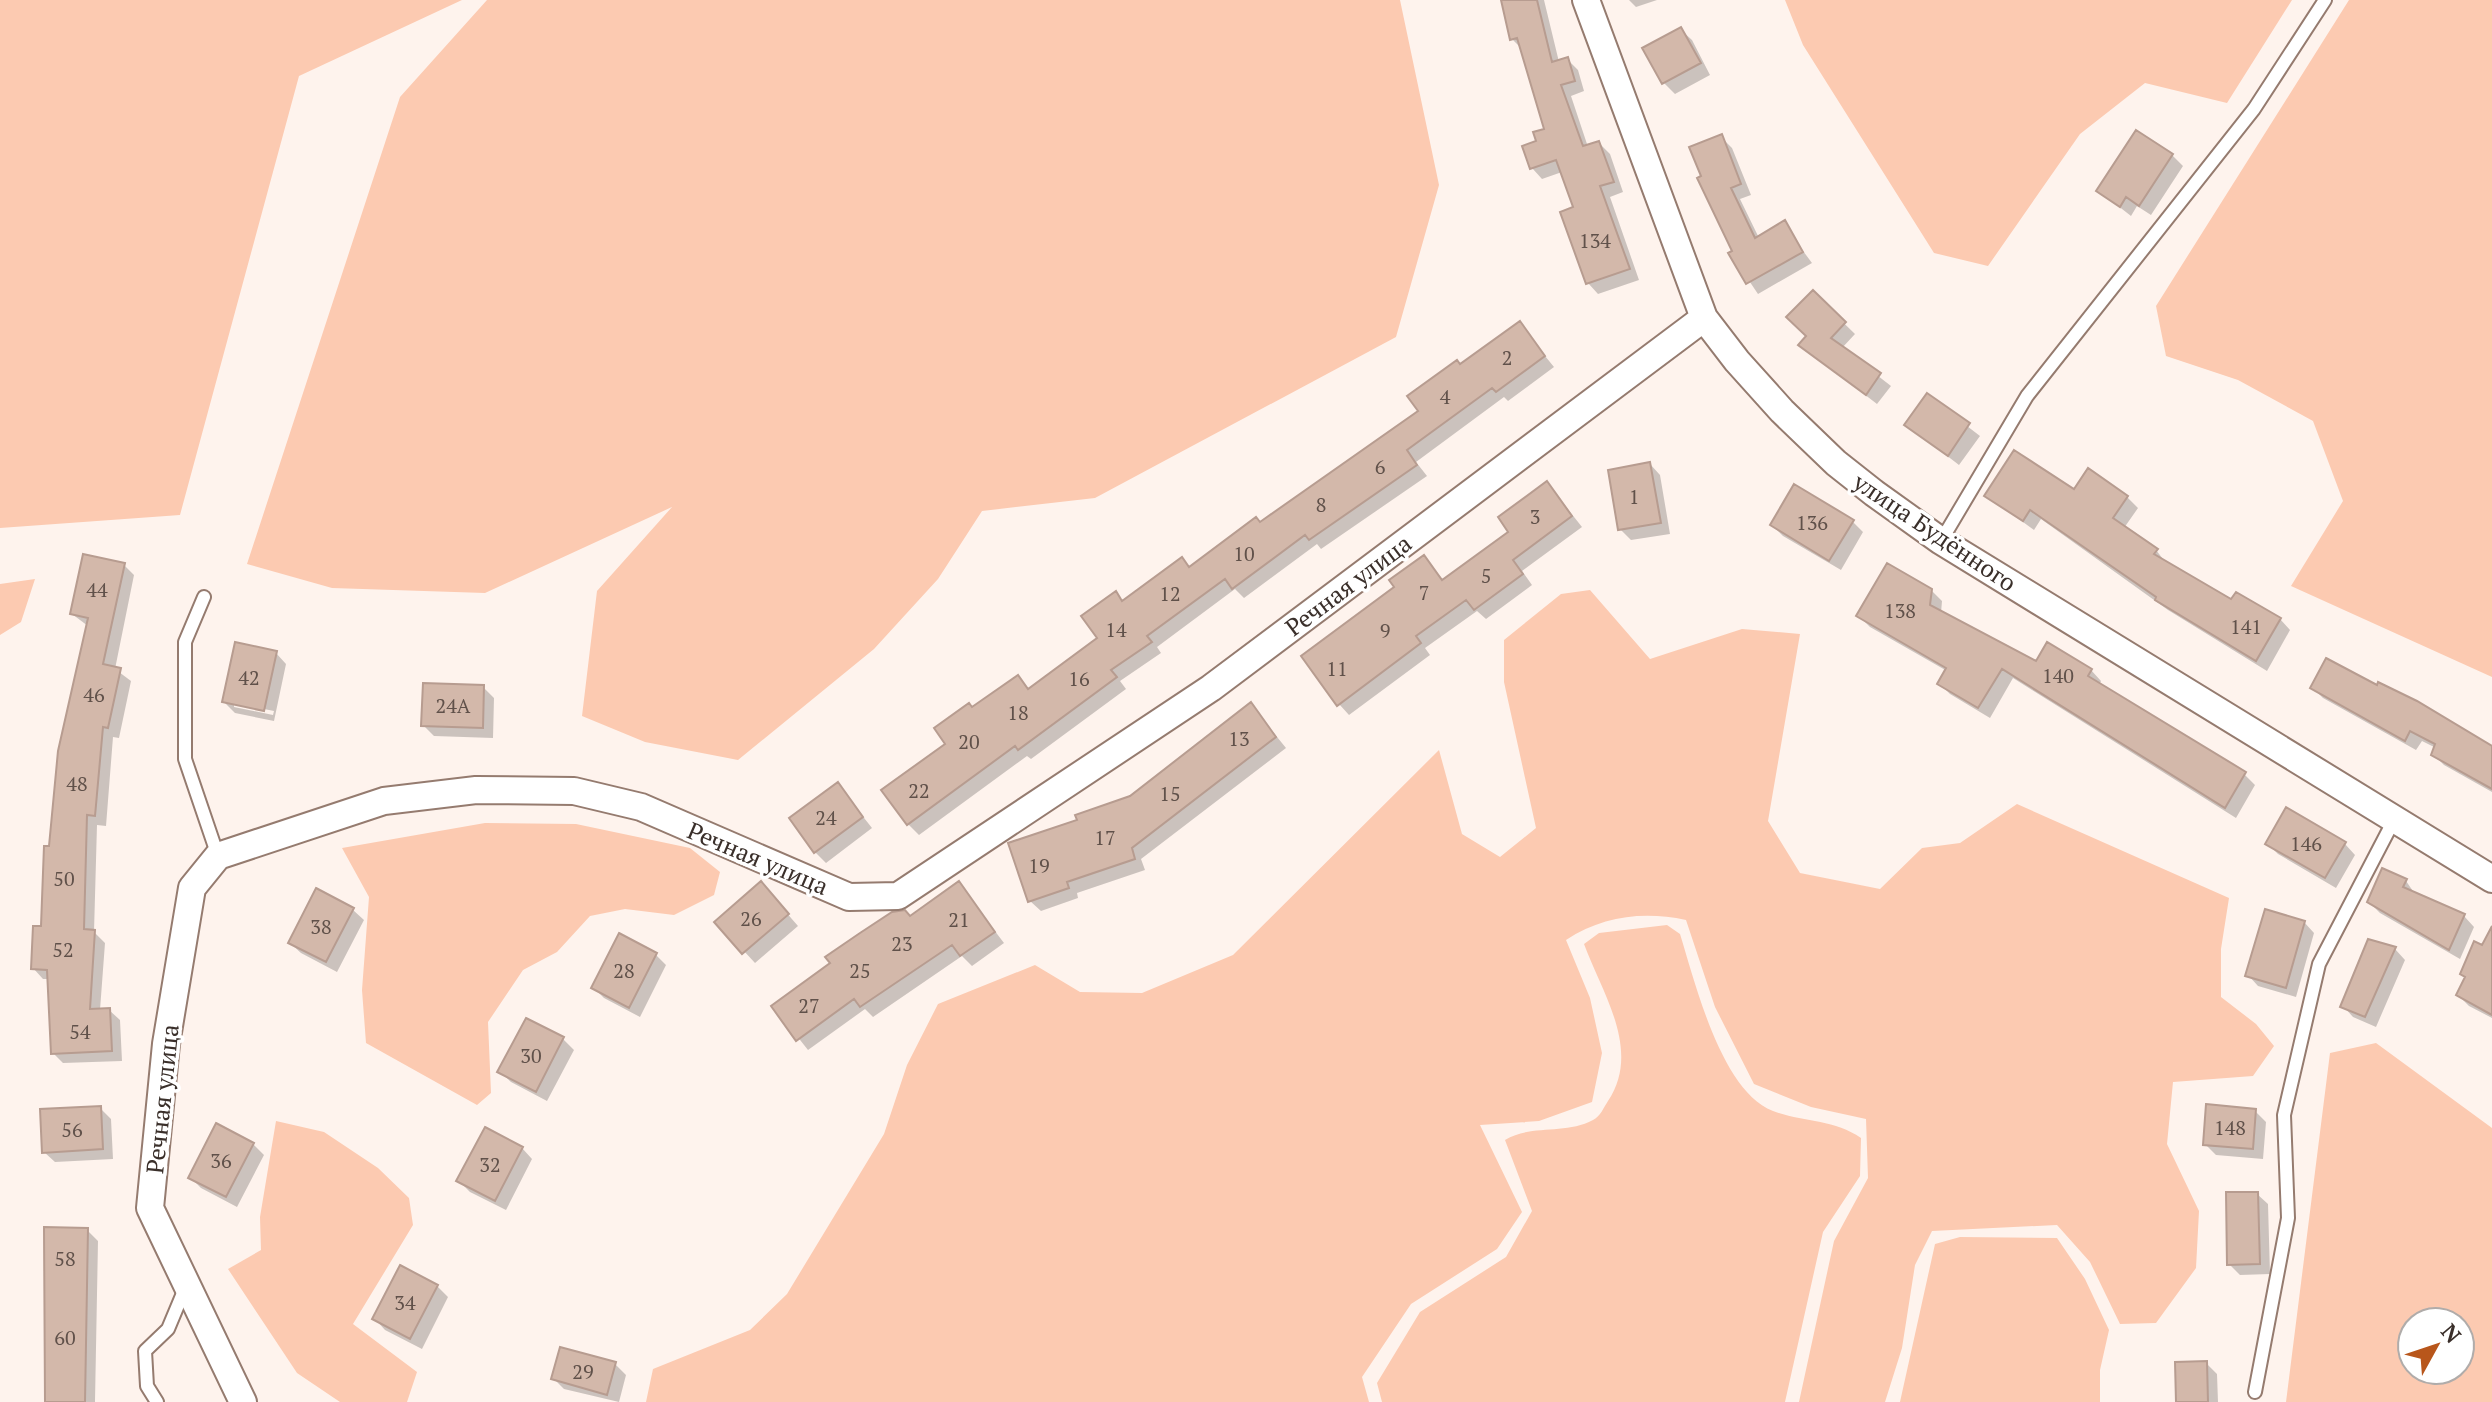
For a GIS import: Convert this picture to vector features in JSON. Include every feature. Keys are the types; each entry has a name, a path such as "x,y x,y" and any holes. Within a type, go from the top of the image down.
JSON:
{"street":[{"name":"улица Будённого","path":"1586,0 1591,22 1704,318 1746,371 1836,463 1941,541 2492,879"},
{"name":"Речная улица","path":"243,1402 150,1208 166,1044 192,888 218,856 384,801 476,790 574,791 641,807 849,897 898,896 1211,688 1704,318"}],"lane":[{"path":"1941,541 2027,396 2254,109 2325,0"},
{"path":"204,597 185,642 185,759 218,856"},
{"path":"2255,1392 2288,1218 2284,1115 2319,964 2394,820"},
{"path":"157,1402 147,1386 145,1351 168,1329 186,1286"}],"shaded area":[{"path":"0,0 462,0 299,76 180,515 0,528"},
{"path":"487,0 1400,0 1439,185 1396,337 1095,498 982,511 938,579 874,649 738,760 645,742 582,716 597,591 672,507 485,593 332,588 247,564 400,97"},
{"path":"1785,0 2292,0 2227,103 2145,83 2080,134 1988,266 1934,253 1803,45"},
{"path":"2349,0 2492,0 2492,677 2291,586 2343,501 2313,421 2238,380 2166,356 2156,306"},
{"path":"35,579 21,622 0,635 0,584"},
{"path":"1590,590 1650,659 1742,629 1800,634 1768,821 1800,873 1880,889 1922,848 1960,843 2017,804 2229,898 2221,949 2221,997 2256,1024 2274,1046 2253,1076 2173,1082 2167,1144 2199,1211 2196,1268 2156,1323 2120,1324 2090,1262 2057,1225 1932,1231 1915,1265 1902,1348 1885,1402 1799,1402 1834,1241 1868,1178 1866,1119 1811,1107 1754,1084 1715,1007 1686,920 1639,916 1594,925 1566,940 1590,998 1602,1053 1592,1102 1539,1121 1480,1125 1522,1212 1497,1249 1411,1304 1362,1377 1369,1402 646,1402 653,1369 750,1330 787,1294 884,1134 907,1065 938,1004 1035,965 1080,992 1142,993 1233,955 1439,750 1462,834 1500,857 1536,828 1504,682 1504,640 1561,594"},
{"path":"485,823 576,824 690,848 720,872 714,895 674,915 625,909 590,916 557,952 523,970 488,1022 491,1093 477,1105 366,1043 362,990 369,897 342,848"},
{"path":"1667,925 1680,934 1702,1006 1725,1059 1755,1100 1784,1115 1840,1127 1861,1138 1860,1176 1823,1232 1785,1402 1382,1402 1377,1383 1420,1312 1506,1257 1532,1211 1505,1140 1526,1132 1571,1127 1593,1120 1602,1112 1617,1082 1621,1062 1616,1022 1584,944 1599,933"},
{"path":"2376,1043 2492,1128 2492,1402 2286,1402 2330,1053"},
{"path":"276,1121 324,1132 378,1168 409,1198 413,1225 353,1324 417,1372 407,1402 340,1402 297,1373 228,1269 261,1250 260,1217"},
{"path":"1960,1237 2057,1238 2085,1279 2109,1330 2100,1370 2100,1402 1900,1402 1935,1244"}],"building":[{"path":"1501,0 1537,0 1552,62 1568,57 1575,81 1561,85 1583,146 1599,141 1614,182 1600,186 1630,269 1586,284 1560,212 1573,207 1556,160 1530,169 1522,146 1536,141 1533,132 1544,129 1517,38 1510,40"},
{"path":"1681,27 1701,63 1662,84 1642,48"},
{"path":"2136,130 2173,154 2139,206 2126,197 2120,207 2096,191"},
{"path":"1722,134 1741,184 1731,188 1755,238 1785,220 1803,252 1746,284 1728,253 1732,251 1697,178 1701,176 1689,147"},
{"path":"1813,290 1846,322 1831,338 1881,373 1866,395 1798,345 1806,336 1786,317"},
{"path":"1520,321 1545,356 1496,392 1492,388 1407,450 1417,465 1309,540 1305,535 1232,589 1225,579 1147,636 1152,642 1111,670 1117,677 1018,750 1015,746 907,825 881,790 945,744 934,728 969,703 972,707 1018,675 1028,689 1097,638 1081,616 1116,591 1122,601 1182,557 1189,567 1256,517 1260,522 1418,411 1407,396 1457,360 1460,364"},
{"path":"1927,393 1970,423 1948,456 1904,425"},
{"path":"2014,450 2074,489 2088,468 2128,496 2113,518 2158,549 2154,554 2231,599 2236,592 2281,618 2256,661 2155,600 2156,597 2030,510 2023,521 1984,496"},
{"path":"1650,462 1661,523 1618,530 1608,470"},
{"path":"1547,481 1572,516 1513,560 1523,574 1474,610 1466,600 1416,636 1421,643 1337,706 1301,656 1394,587 1389,580 1424,555 1442,580 1508,532 1498,517"},
{"path":"1794,484 1854,520 1829,561 1770,525"},
{"path":"83,554 125,563 103,664 121,668 108,728 103,727 95,816 87,815 84,929 95,930 90,1009 110,1008 112,1051 51,1054 47,970 31,969 33,926 41,926 44,846 49,846 58,751 88,618 70,614"},
{"path":"1887,563 1932,589 1930,605 2036,661 2047,642 2092,669 2088,676 2246,772 2225,808 2002,669 1978,708 1937,684 1946,668 1856,616"},
{"path":"235,642 277,651 264,711 222,702"},
{"path":"2326,658 2377,685 2378,682 2417,701 2492,746 2492,789 2431,755 2435,744 2410,731 2405,741 2310,688"},
{"path":"423,683 484,685 483,728 421,726"},
{"path":"1251,702 1276,737 1132,848 1135,859 1067,882 1069,888 1028,902 1008,843 1077,820 1075,815 1130,796"},
{"path":"838,782 863,817 814,853 789,818"},
{"path":"2286,807 2346,842 2325,878 2265,844"},
{"path":"2382,868 2407,879 2403,887 2465,914 2449,950 2367,902"},
{"path":"761,881 789,914 742,954 714,922"},
{"path":"959,881 995,932 960,956 952,945 860,1007 854,999 796,1041 771,1006 830,963 825,957 860,933 892,912 905,910 910,916"},
{"path":"316,888 354,908 326,962 288,943"},
{"path":"2265,909 2305,921 2286,988 2245,976"},
{"path":"2492,926 2492,1015 2456,995 2465,977 2460,974 2474,941 2482,945"},
{"path":"619,933 657,953 629,1008 591,988"},
{"path":"2368,939 2396,947 2365,1017 2340,1007"},
{"path":"526,1018 564,1037 536,1092 497,1072"},
{"path":"2206,1104 2256,1109 2253,1149 2203,1145"},
{"path":"101,1106 103,1149 42,1153 40,1109"},
{"path":"216,1123 254,1143 226,1197 188,1178"},
{"path":"485,1127 523,1147 495,1201 456,1181"},
{"path":"2226,1192 2258,1192 2260,1264 2227,1265"},
{"path":"44,1227 88,1228 85,1402 45,1402"},
{"path":"400,1265 438,1285 410,1339 372,1319"},
{"path":"560,1347 616,1362 607,1395 551,1379"},
{"path":"2207,1361 2208,1402 2176,1402 2175,1362"}]}
